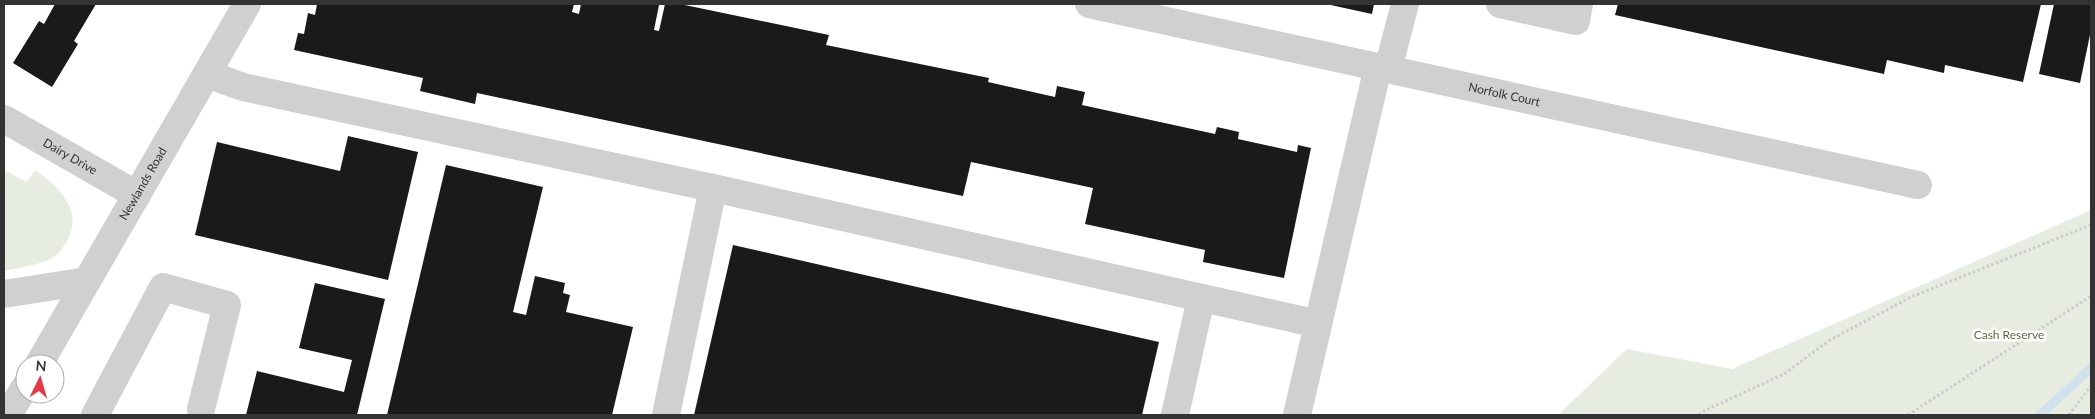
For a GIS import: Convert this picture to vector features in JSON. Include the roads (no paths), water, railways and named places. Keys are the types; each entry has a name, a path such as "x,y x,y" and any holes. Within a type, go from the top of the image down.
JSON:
{"street":[{"name":"Newlands Road","path":"44,354 247,4"},
{"name":"Norfolk Court","path":"1090,4 1918,185"},
{"path":"1297,415 1318,324 1383,68 1405,4"},
{"path":"1500,4 1576,21 1579,4"},
{"path":"207,74 242,87 713,188 1318,324"},
{"name":"Dairy Drive","path":"4,119 137,195"},
{"path":"666,415 713,188"},
{"path":"4,294 87,281"},
{"path":"95,415 163,287 227,305 201,410"},
{"path":"1175,415 1201,298"},
{"path":"8,415 15,403"}],"waterway":[{"path":"2040,415 2091,368"}],"park label":[{"name":"Cash Reserve","path":"2009,335"}]}
